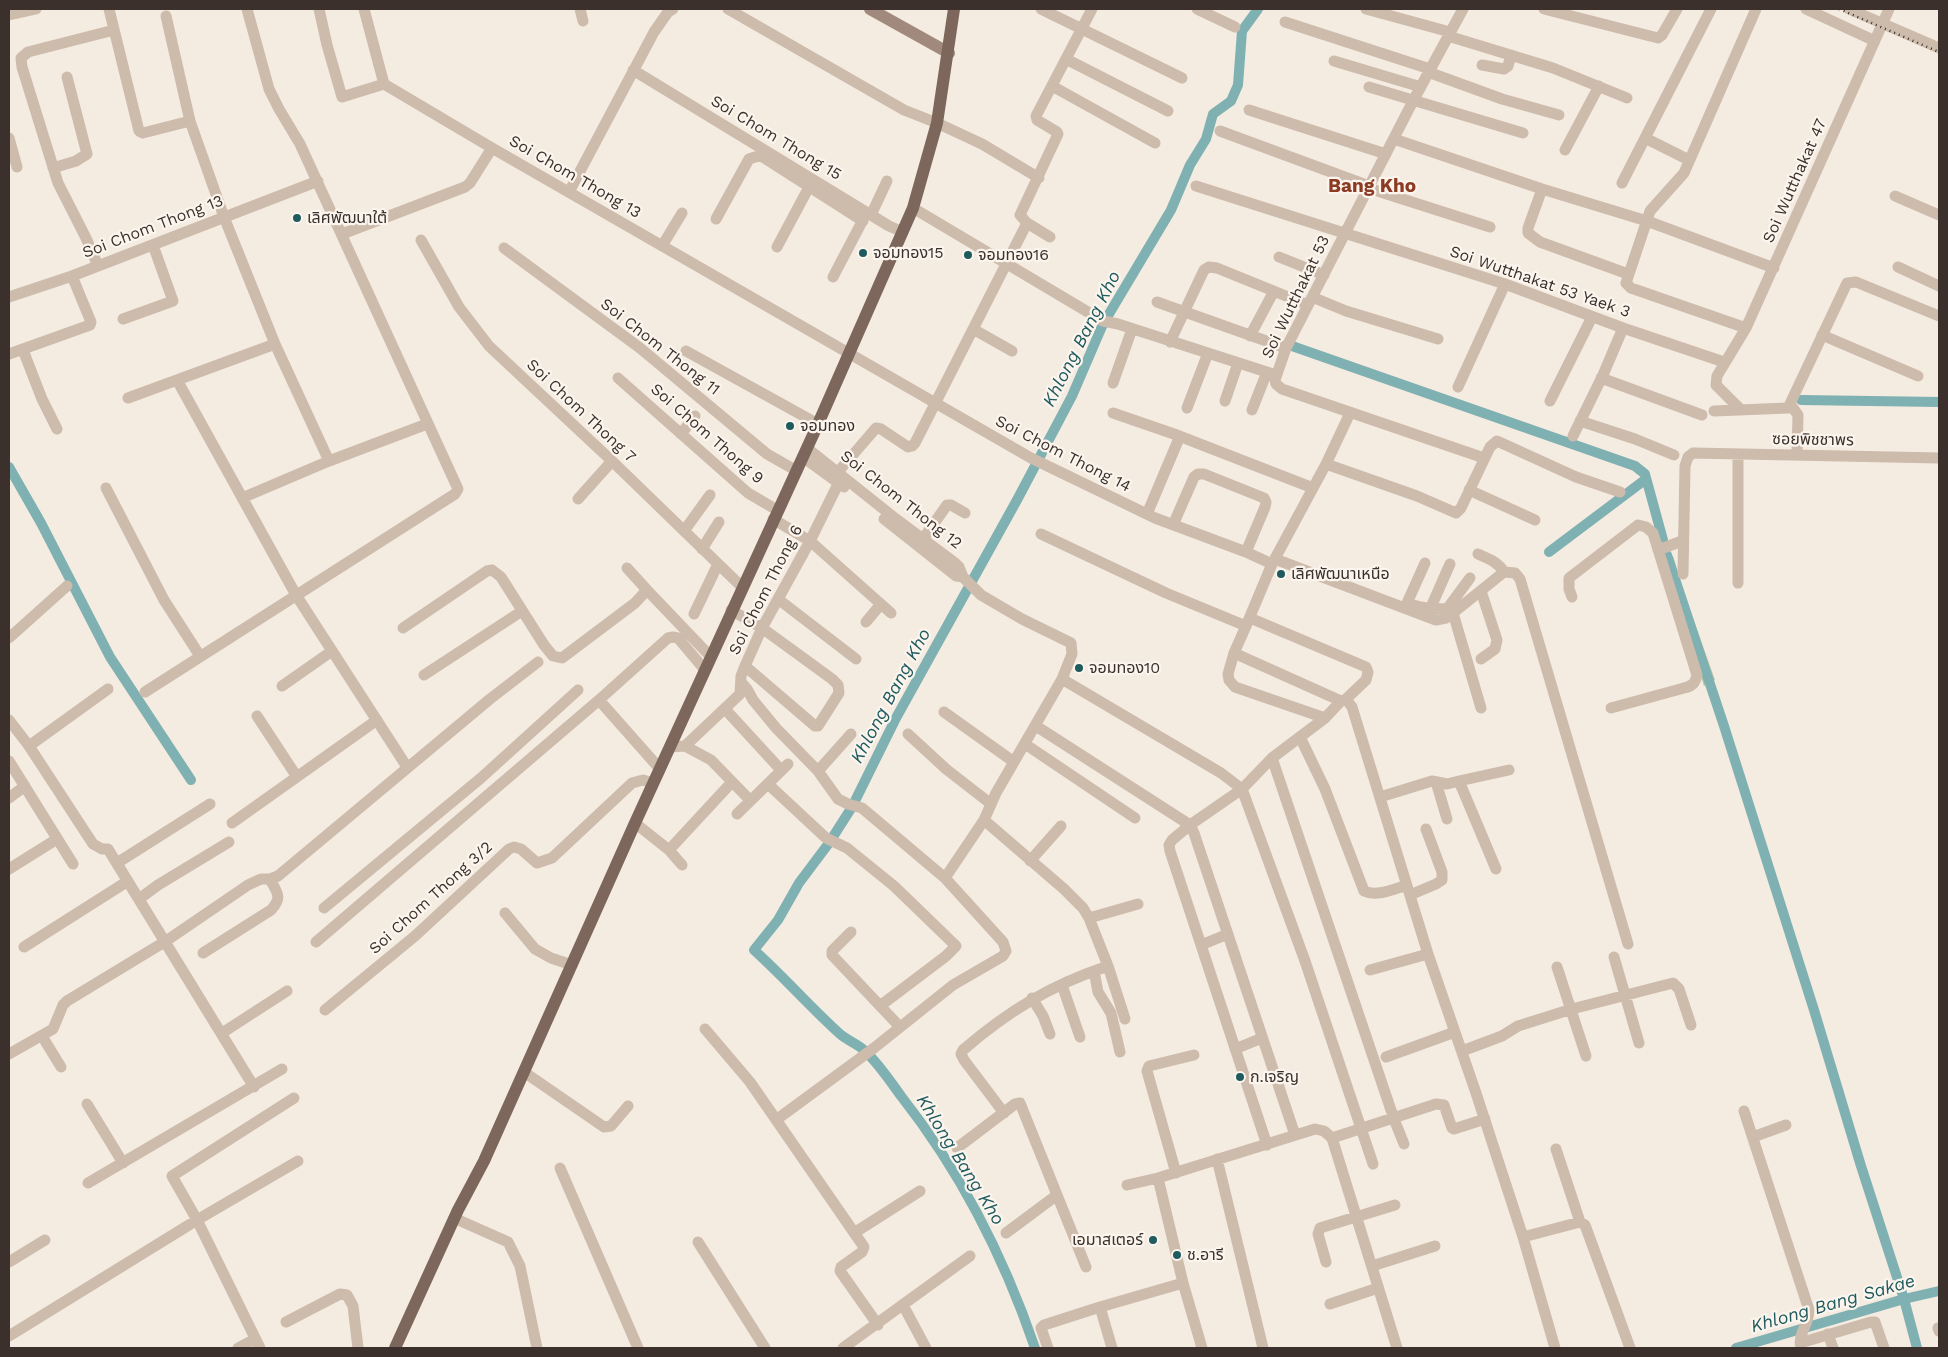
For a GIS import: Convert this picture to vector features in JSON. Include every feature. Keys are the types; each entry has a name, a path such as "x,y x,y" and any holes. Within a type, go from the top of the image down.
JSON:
{"main road":[{"path":"397,1347 454,1218 484,1161 635,822 775,514 797,471 914,208 937,122 949,53 954,9"}],"street":[{"path":"9,15 36,9"},
{"path":"109,9 139,131 143,133 190,121"},
{"path":"145,692 457,492 458,488 427,424 318,181 300,144 269,89 246,9"},
{"path":"319,9 342,97 384,84"},
{"path":"364,9 384,84 492,148"},
{"path":"580,9 583,21"},
{"path":"728,9 904,110 937,122 988,147 1039,178"},
{"path":"870,9 949,53"},
{"path":"1040,9 1182,78"},
{"path":"1050,237 1027,223 1020,215 1058,134 1037,120 1036,116 1092,9"},
{"path":"1197,9 1235,27"},
{"path":"1366,9 1553,68 1627,98"},
{"name":"Soi Wutthakat 53","path":"1463,9 1429,70 1286,348 1271,373 1276,384 1282,389 1484,458"},
{"path":"1544,9 1658,38 1662,35 1676,9"},
{"path":"1622,183 1711,9"},
{"path":"1746,328 1631,288 1626,283 1652,206 1684,173 1756,9"},
{"path":"1806,9 1874,41"},
{"path":"1848,9 1939,48"},
{"name":"Soi Wutthakat 47","path":"1741,410 1716,385 1717,376 1746,328 1889,9"},
{"path":"569,192 633,70 654,32 669,10"},
{"path":"166,16 190,121 224,217 275,344 329,461"},
{"path":"1285,22 1429,70 1502,99 1559,115"},
{"path":"98,266 58,183 22,67 22,58 28,52 114,30"},
{"path":"1482,65 1504,68 1508,66 1512,55"},
{"path":"1066,59 1168,111"},
{"path":"1334,61 1421,86"},
{"name":"Soi Chom Thong 15","path":"633,70 867,216 904,232"},
{"path":"53,168 76,161 87,154 68,77"},
{"path":"1052,86 1155,143"},
{"path":"1565,150 1599,86"},
{"path":"1369,87 1413,102 1522,133"},
{"path":"1249,110 1386,154"},
{"path":"1220,131 1369,187 1490,227"},
{"path":"9,138 17,167"},
{"path":"1645,138 1689,160"},
{"path":"1394,139 1542,189 1647,221 1774,268"},
{"name":"Soi Chom Thong 13","path":"342,234 465,187 470,183 492,148 849,354"},
{"path":"716,219 749,159 753,157 764,157 809,186 867,216"},
{"name":"Soi Chom Thong 13","path":"9,297 72,276 318,181"},
{"path":"834,277 888,181"},
{"path":"777,247 809,186"},
{"name":"Soi Wutthakat 53 Yaek 3","path":"1196,186 1504,284 1622,328 1724,362"},
{"path":"1542,189 1528,228 1528,234 1540,242 1628,274"},
{"path":"1895,196 1939,215"},
{"path":"914,208 1103,321 1118,324 1271,373 1252,410"},
{"path":"662,246 682,213"},
{"path":"934,403 1027,223"},
{"name":"Soi Chom Thong 7","path":"421,240 459,307 489,346 612,461 742,587"},
{"path":"123,319 173,301 153,245"},
{"name":"Soi Chom Thong 11","path":"504,248 640,348 766,454 797,471"},
{"path":"1279,257 1324,275"},
{"path":"1170,342 1204,270 1209,267 1217,268 1274,291 1438,339"},
{"path":"1898,267 1939,286"},
{"path":"9,354 91,324 72,276"},
{"path":"1788,408 1847,283 1850,281 1939,316"},
{"path":"1458,387 1504,284"},
{"path":"1250,336 1274,291"},
{"path":"1157,302 1286,348"},
{"path":"1550,401 1592,317"},
{"path":"1573,436 1602,378 1622,328"},
{"path":"973,329 1012,351"},
{"path":"1113,383 1132,329"},
{"path":"1822,335 1918,376"},
{"path":"128,398 275,344"},
{"path":"23,350 42,399 57,429"},
{"path":"686,351 818,424"},
{"path":"1187,408 1208,353"},
{"name":"Soi Chom Thong 14","path":"849,354 1030,458 1147,514 1246,552 1436,620 1446,618 1453,613"},
{"path":"1225,401 1238,363"},
{"name":"Soi Chom Thong 9","path":"618,378 748,494 810,541 891,613"},
{"path":"1602,378 1702,415"},
{"path":"177,380 296,595 407,767"},
{"name":"Soi Chom Thong 6","path":"685,746 740,694 744,666 762,628 810,541 840,477 876,428 881,429 908,447 912,446 934,403"},
{"path":"1714,411 1793,408 1798,415 1797,455"},
{"path":"1113,412 1312,488"},
{"path":"1325,718 1235,687 1229,680 1228,674 1234,652 1274,562 1326,464 1350,413"},
{"path":"681,434 695,416"},
{"path":"1580,421 1635,439 1674,455"},
{"path":"242,498 329,461 427,424"},
{"path":"1147,514 1180,436"},
{"path":"1326,464 1417,496 1456,513 1461,508 1484,458 1493,444 1497,442 1576,477 1620,492"},
{"name":"Soi Chom Thong 12","path":"805,453 955,563 966,579 982,595 1022,619 1071,643 1072,654 1062,679"},
{"name":"ซอยพิชชาพร","path":"1682,542 1685,466 1688,457 1693,453 1939,458"},
{"path":"1738,455 1738,583"},
{"path":"578,499 612,461"},
{"path":"1173,525 1194,477 1198,474 1204,474 1264,498 1266,502 1246,552"},
{"path":"840,477 940,564 956,576 966,579"},
{"path":"106,488 164,600 200,656"},
{"path":"1468,490 1535,520"},
{"path":"684,531 710,495"},
{"path":"923,539 947,505 951,505 965,513"},
{"path":"702,549 719,522"},
{"path":"1572,597 1569,588 1569,578 1638,525 1646,527 1653,533 1696,675 1695,682 1692,686 1612,708"},
{"path":"1041,534 1166,593 1366,667 1368,672 1366,680 1325,718 1272,758 1242,789 1190,825 1172,840 1169,845 1267,1145"},
{"path":"1658,550 1682,542 1683,574"},
{"path":"1478,554 1500,565 1504,572"},
{"path":"1407,603 1425,563"},
{"path":"694,614 718,564"},
{"path":"1431,607 1450,564"},
{"path":"627,568 711,657"},
{"path":"403,628 487,571 492,570 501,577 549,652 559,658 600,630 647,590"},
{"path":"1481,708 1453,613 1504,572 1515,573 1520,579 1628,944"},
{"path":"1393,604 1400,602 1423,609 1431,607 1446,609 1470,578"},
{"path":"9,638 67,586"},
{"path":"1481,591 1497,640 1495,649 1481,659"},
{"path":"778,599 856,659"},
{"path":"866,622 881,604"},
{"path":"424,675 522,610"},
{"path":"732,610 762,628 838,686 839,693 818,726 810,723 744,666"},
{"path":"316,942 668,638 678,638 705,670"},
{"path":"282,686 332,650"},
{"path":"1234,652 1344,700 1352,707 1428,954 1485,1119 1523,1237 1555,1348"},
{"path":"9,1054 53,1029 66,1002 166,941 248,885 261,879 270,879 278,876 407,767 538,662"},
{"path":"944,878 984,820 1014,762 1062,679 1221,773 1242,789 1305,961 1373,1164"},
{"path":"741,682 776,728 818,771 838,799 862,808 944,878 1003,942 1006,951 1003,956 953,985 869,1051 776,1120"},
{"path":"29,746 108,689"},
{"path":"324,908 481,778 578,690"},
{"path":"598,700 660,769"},
{"path":"725,709 785,767 737,814"},
{"path":"944,712 1014,762"},
{"path":"257,716 297,777"},
{"path":"9,720 29,746 93,844 102,849 108,849 254,1087"},
{"path":"232,823 377,720"},
{"path":"1036,726 1182,818 1190,825 1295,1135"},
{"path":"818,771 851,734"},
{"path":"908,734 946,769 991,804"},
{"path":"1300,737 1325,789 1364,891 1369,894 1376,894 1409,890 1436,884 1442,880 1442,872 1426,829"},
{"path":"1025,744 1135,818"},
{"path":"670,746 685,746 711,760 746,796"},
{"path":"1272,758 1404,1144"},
{"path":"9,761 73,864"},
{"path":"1380,797 1436,782 1447,784 1509,770"},
{"path":"481,778 492,790"},
{"name":"Soi Chom Thong 3/2","path":"325,1010 415,936 509,849 514,846 521,849 536,864 545,862 552,858 632,783 643,780 653,783"},
{"path":"1459,781 1496,869"},
{"path":"669,850 732,782"},
{"path":"1436,782 1447,819"},
{"path":"768,784 829,840 847,848 894,886 956,946 946,956 880,1006"},
{"path":"9,798 25,786"},
{"path":"117,863 210,804"},
{"path":"984,820 1064,889 1083,908 1089,918 1101,969 1125,1019"},
{"path":"635,822 669,850 682,865"},
{"path":"1030,861 1062,826"},
{"path":"9,869 57,839"},
{"path":"139,899 158,885 229,842"},
{"path":"203,953 271,910 277,903 278,896 270,879"},
{"path":"24,947 128,881"},
{"path":"1089,918 1138,904"},
{"path":"505,913 535,949 551,958 572,965"},
{"path":"851,932 832,951 832,954 900,1027"},
{"path":"1201,945 1228,934"},
{"path":"1370,970 1428,954"},
{"path":"1614,957 1639,1043"},
{"path":"1557,967 1586,1056"},
{"path":"1004,1113 964,1060 961,1054 963,1050 983,1032 1032,998 1101,969"},
{"path":"1101,969 1098,992 1111,1013 1120,1052"},
{"path":"1462,1051 1502,1036 1518,1026 1572,1009 1675,984 1680,989 1691,1025"},
{"path":"1062,985 1080,1037"},
{"path":"222,1033 288,991"},
{"path":"1032,998 1043,1016 1050,1034"},
{"path":"705,1029 750,1082 864,1250 841,1268 840,1271 878,1325"},
{"path":"1386,1057 1455,1032"},
{"path":"42,1036 61,1066"},
{"path":"1235,1048 1262,1038"},
{"path":"1176,1173 1147,1071 1149,1066 1194,1055"},
{"path":"88,1183 282,1070"},
{"path":"524,1072 604,1127 611,1126 628,1106"},
{"path":"238,1348 257,1344 196,1220 172,1178 173,1174 294,1098"},
{"path":"957,1148 1015,1104 1020,1103 1086,1267"},
{"path":"87,1104 123,1163"},
{"path":"1332,1138 1440,1104 1444,1105 1454,1129 1485,1119"},
{"path":"1744,1111 1809,1310 1809,1319 1800,1343"},
{"path":"1753,1137 1786,1126"},
{"path":"1128,1185 1176,1173 1315,1129 1324,1131 1332,1138 1397,1348"},
{"path":"1556,1149 1580,1222 1587,1228 1630,1348"},
{"path":"1217,1160 1263,1348"},
{"path":"9,1336 196,1220 298,1161"},
{"path":"560,1168 638,1348"},
{"path":"1158,1178 1183,1283 1202,1348"},
{"path":"854,1233 920,1191"},
{"path":"1006,1233 1057,1195"},
{"path":"1326,1262 1318,1239 1318,1231 1325,1226 1395,1205"},
{"path":"454,1218 508,1242 520,1266 537,1348"},
{"path":"1523,1237 1580,1222"},
{"path":"9,1262 46,1240"},
{"path":"698,1242 765,1348"},
{"path":"1372,1266 1435,1246"},
{"path":"844,1348 970,1256"},
{"path":"1048,1348 1042,1332 1044,1325 1183,1283"},
{"path":"1330,1304 1378,1288"},
{"path":"286,1322 340,1294 347,1295 353,1306 358,1348"},
{"path":"903,1306 926,1348"},
{"path":"1100,1307 1112,1348"},
{"path":"1800,1343 1875,1322 1884,1348"},
{"path":"1828,1334 1832,1348"}],"green space":[{"path":"1673,556 1715,680 1704,686 1664,560"}],"waterway":[{"name":"Khlong Bang Kho","path":"1035,1348 1023,1314 979,1216 942,1154 922,1125 870,1056 840,1034 754,950 778,920 799,883 829,843 852,807 896,718 1017,500 1072,396 1103,324 1171,210 1190,165 1206,139 1213,114 1231,101 1238,85 1242,31 1258,9"},
{"path":"1292,346 1635,466 1645,474 1663,540"},
{"path":"1801,400 1939,402"},
{"path":"9,467 41,523 110,657 191,780"},
{"path":"1549,552 1646,479"},
{"path":"1667,555 1724,726 1814,1010 1861,1166 1904,1299 1917,1348"},
{"name":"Khlong Bang Sakae","path":"1736,1348 1904,1299 1939,1291"}],"railway":[{"path":"1839,9 1939,52"}],"place":[{"name":"เลิศพัฒนาใต้","path":"297,218"},
{"name":"จอมทอง15","path":"863,253"},
{"name":"จอมทอง16","path":"968,255"},
{"name":"จอมทอง","path":"790,426"},
{"name":"เลิศพัฒนาเหนือ","path":"1281,574"},
{"name":"จอมทอง10","path":"1079,668"},
{"name":"ก.เจริญ","path":"1240,1077"},
{"name":"เอมาสเตอร์","path":"1153,1240"},
{"name":"ช.อารี","path":"1177,1255"}],"district":[{"name":"Bang Kho","path":"1372,186"}]}
